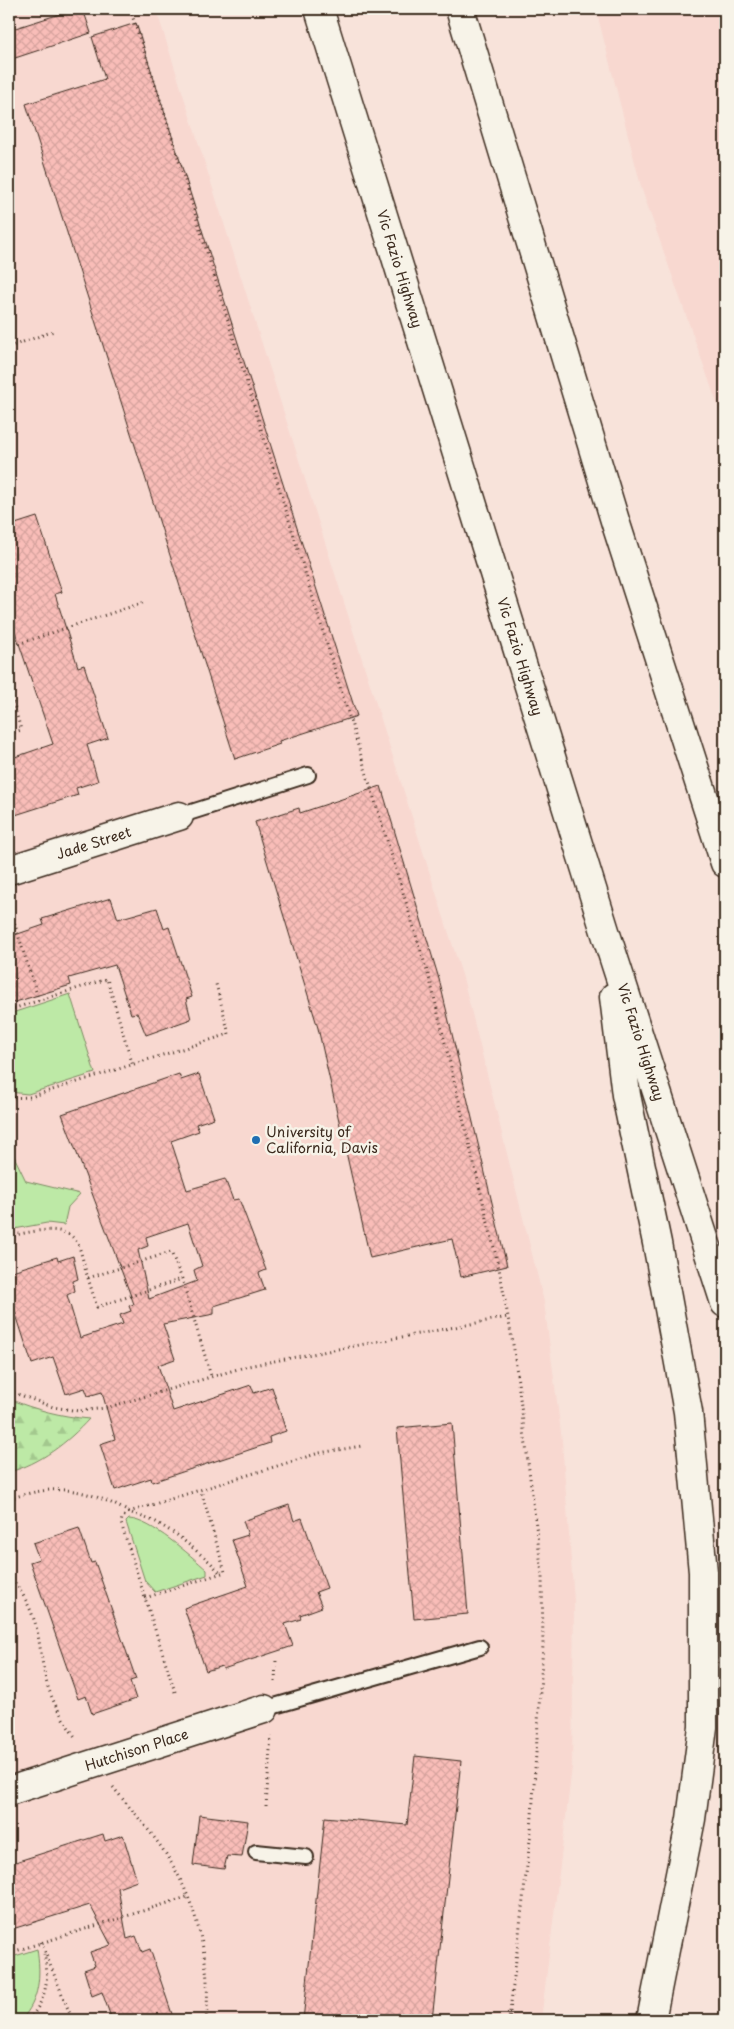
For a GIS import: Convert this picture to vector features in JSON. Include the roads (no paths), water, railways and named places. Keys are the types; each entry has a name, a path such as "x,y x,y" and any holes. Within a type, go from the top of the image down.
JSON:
{"main road":[{"name":"Vic Fazio Highway","path":"319,9 606,931 725,1303"},
{"path":"460,9 616,524 725,863"},
{"name":"Jade Street","path":"9,870 179,816"},
{"path":"606,931 626,1095 657,1242 688,1412 702,1572 703,1727 691,1819 651,2020"},
{"name":"Hutchison Place","path":"9,1791 264,1709"}],"lane":[{"path":"179,816 308,775"},
{"path":"264,1709 480,1647"},
{"path":"256,1852 306,1857"}],"place":[{"name":"University of California, Davis","path":"256,1140"}]}
